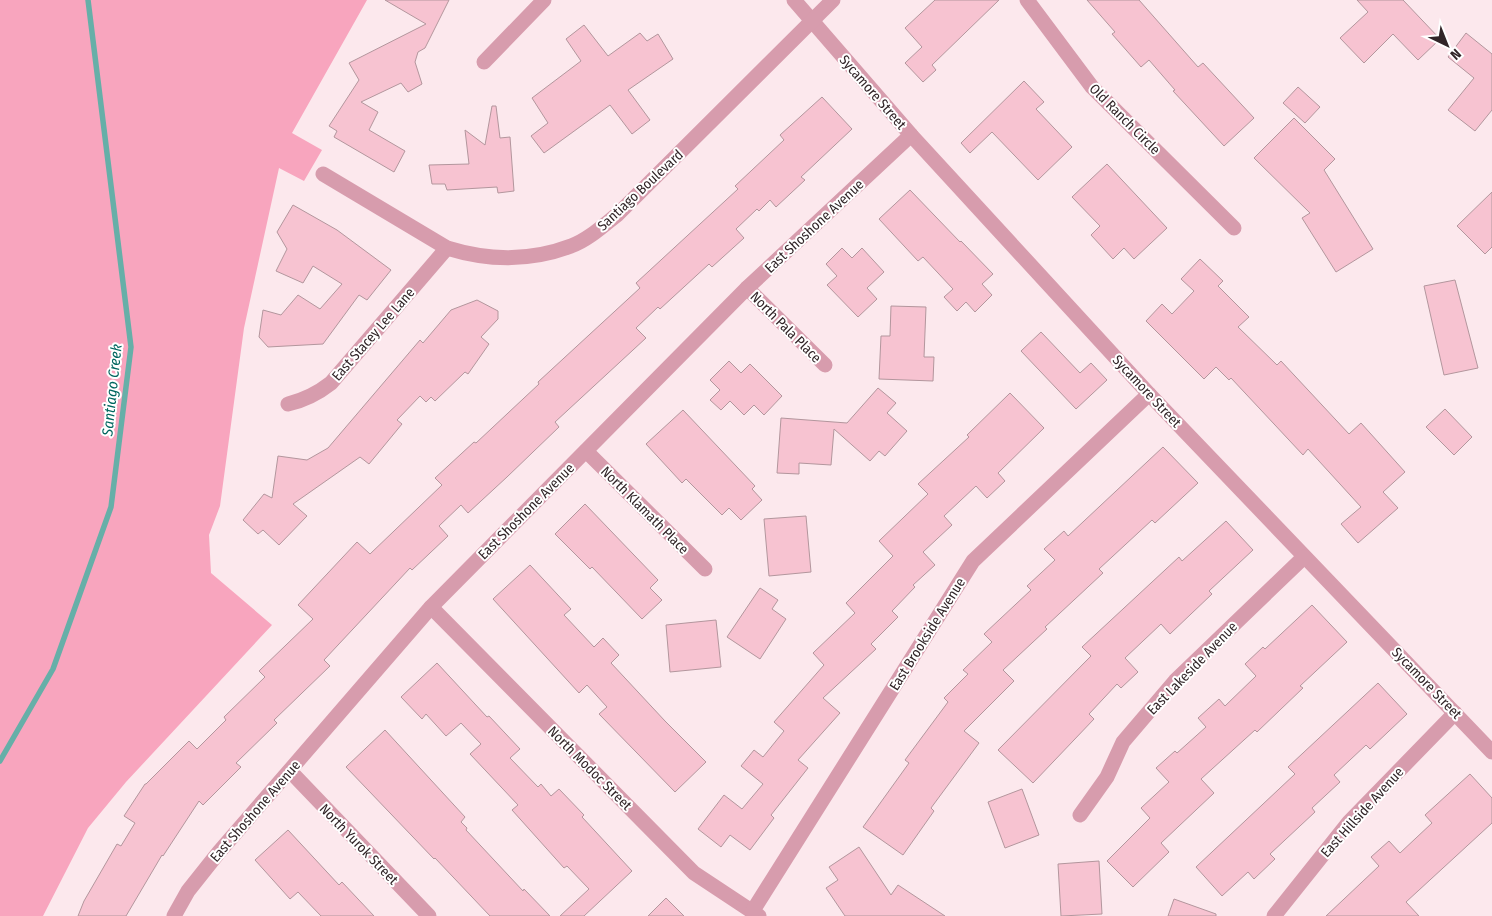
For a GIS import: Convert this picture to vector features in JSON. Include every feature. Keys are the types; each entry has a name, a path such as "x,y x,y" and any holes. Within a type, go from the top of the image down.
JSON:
{"street":[{"path":"484,62 544,0"},
{"name":"Sycamore Street","path":"794,0 911,135 1149,394 1492,752"},
{"name":"Santiago Boulevard","path":"323,174 447,248 467,254 491,258 517,258 572,246 596,232 618,214 833,0"},
{"name":"Old Ranch Circle","path":"1027,0 1092,87 1234,228"},
{"name":"East Shoshone Avenue","path":"174,916 188,891 219,852 431,607 747,288 911,135"},
{"name":"East Stacey Lee Lane","path":"288,404 302,401 317,394 330,383 447,248"},
{"name":"North Pala Place","path":"747,288 825,365"},
{"name":"East Brookside Avenue","path":"755,914 973,561 1149,394"},
{"name":"North Klamath Place","path":"586,451 705,569"},
{"name":"East Lakeside Avenue","path":"1080,815 1107,777 1123,742 1175,681 1304,557"},
{"name":"North Modoc Street","path":"431,607 694,873 755,914"},
{"name":"East Hillside Avenue","path":"1274,916 1350,822 1456,713"},
{"name":"North Yurok Street","path":"290,771 429,916"}],"shaded area":[{"path":"0,0 367,0 292,133 322,150 304,181 279,168 244,328 220,506 209,535 211,573 272,625 126,782 88,828 43,916 0,916"}],"building":[{"path":"385,0 449,0 425,48 418,52 415,62 422,84 408,92 401,83 361,102 378,112 369,130 405,151 394,172 334,137 337,131 329,126 359,80 349,63 426,24"},
{"path":"935,0 999,0 932,65 936,70 923,82 905,63 922,47 905,28"},
{"path":"1087,0 1139,0 1198,67 1203,63 1254,118 1224,146 1173,91 1175,90 1149,60 1141,67 1112,34 1115,32"},
{"path":"1357,0 1403,0 1440,39 1418,60 1393,34 1364,63 1340,38 1368,12"},
{"path":"584,25 608,56 640,33 647,41 658,34 673,59 628,90 650,120 632,134 610,105 544,153 531,136 548,123 532,98 581,61 566,39"},
{"path":"1466,33 1492,54 1492,110 1475,131 1448,110 1474,78 1448,57"},
{"path":"1024,81 1044,102 1036,109 1072,147 1038,180 992,132 970,153 961,143"},
{"path":"1298,87 1320,107 1305,123 1283,103"},
{"path":"822,97 852,129 801,177 805,180 776,207 770,200 759,211 757,209 736,229 744,238 712,267 709,264 660,309 658,307 636,328 646,338 555,422 559,427 507,477 468,513 461,505 439,526 448,536 412,570 410,568 324,660 330,666 274,720 277,723 236,763 241,767 203,805 199,801 162,855 126,916 78,916 84,901 117,844 121,846 135,823 124,816 145,784 189,741 197,749 226,720 224,717 265,677 259,671 313,619 298,605 357,542 370,554 442,485 435,478 474,442 476,443 539,384 538,382 640,288 636,283 738,189 735,186 784,140 780,135"},
{"path":"492,106 496,106 500,138 510,137 514,191 498,193 497,187 447,190 445,184 432,184 429,165 469,164 465,130 485,145"},
{"path":"1294,118 1335,159 1324,170 1373,249 1336,272 1302,218 1310,213 1254,158"},
{"path":"1107,164 1167,228 1134,259 1124,248 1113,259 1091,235 1100,226 1072,197"},
{"path":"910,190 993,274 982,284 992,295 975,312 966,302 957,311 944,297 953,289 923,257 918,261 879,219"},
{"path":"1492,192 1492,247 1485,254 1457,226"},
{"path":"293,205 337,230 391,270 367,300 359,295 323,344 268,347 259,337 263,310 281,315 298,295 320,309 342,284 313,266 303,283 276,271 287,249 277,232"},
{"path":"842,248 852,258 862,248 884,272 867,288 877,299 858,317 827,285 837,276 826,264"},
{"path":"1200,259 1223,281 1218,286 1249,317 1238,327 1277,365 1281,361 1349,434 1361,423 1405,472 1383,492 1398,508 1358,543 1341,524 1361,507 1308,449 1303,455 1231,378 1229,380 1216,367 1204,379 1146,321 1162,304 1172,314 1194,291 1181,279"},
{"path":"1455,280 1478,368 1444,375 1424,286"},
{"path":"477,300 498,311 498,319 481,337 489,344 468,374 465,372 435,401 431,397 426,402 420,396 397,420 402,424 369,464 360,457 293,504 307,516 279,545 263,530 258,534 243,520 264,494 272,498 278,456 307,460 328,448 420,340 423,343 451,310"},
{"path":"891,306 926,307 924,357 934,357 933,381 879,379 881,336 890,336"},
{"path":"1041,332 1080,373 1091,363 1107,380 1076,409 1021,351"},
{"path":"729,361 741,373 750,364 782,396 764,415 754,405 744,415 730,401 721,410 710,400 720,390 710,380"},
{"path":"878,388 896,403 887,413 907,431 885,456 879,451 870,461 834,429 831,465 799,463 799,474 777,473 781,418 847,423"},
{"path":"1010,393 1044,428 998,473 1005,481 987,498 976,486 944,516 952,525 923,552 935,565 913,585 915,587 892,611 898,617 871,644 876,649 823,698 840,713 798,760 808,768 771,815 774,818 750,850 730,835 721,847 698,829 724,795 742,809 763,784 741,766 754,750 763,757 784,731 774,722 824,665 813,653 855,613 846,603 893,556 879,541 928,494 918,484 969,437 967,435"},
{"path":"1445,409 1472,437 1454,455 1426,427"},
{"path":"683,410 755,486 752,489 762,500 741,520 729,508 722,515 686,479 682,483 646,444"},
{"path":"1163,447 1198,483 1155,523 1152,520 1099,569 1103,573 1045,627 1047,629 1003,670 1014,681 964,731 979,743 931,808 934,811 903,855 863,827 909,763 905,760 948,702 944,698 968,674 963,670 992,642 984,634 1031,590 1027,586 1055,560 1044,549 1064,531 1068,536"},
{"path":"585,504 658,580 650,588 662,600 642,619 592,567 590,569 555,534"},
{"path":"806,516 811,572 769,576 764,519"},
{"path":"1226,521 1253,550 1209,591 1212,594 1170,634 1161,624 1125,658 1138,672 1121,688 1117,684 1089,714 1094,719 1033,783 998,750 1091,656 1082,647 1179,557 1182,561"},
{"path":"530,565 571,609 564,615 594,647 603,638 619,655 611,663 706,762 675,792 599,714 607,707 587,685 579,693 493,599"},
{"path":"760,588 778,600 772,609 786,619 760,659 727,637"},
{"path":"1312,605 1347,642 1300,686 1303,688 1257,732 1255,730 1201,779 1214,793 1161,843 1169,852 1133,887 1107,861 1150,818 1141,808 1169,782 1156,768 1175,751 1177,753 1206,727 1198,718 1219,699 1225,706 1256,676 1245,664 1263,647 1265,649"},
{"path":"716,620 721,667 670,672 666,625"},
{"path":"437,663 487,717 489,716 520,749 510,758 538,787 541,784 551,796 559,789 632,871 584,916 560,916 589,889 567,866 564,868 512,810 518,805 470,754 481,744 461,723 446,736 426,714 422,719 401,697"},
{"path":"1378,683 1407,714 1370,749 1366,745 1334,775 1340,782 1312,808 1315,812 1270,854 1275,859 1254,879 1248,872 1222,896 1196,867 1295,774 1288,767"},
{"path":"385,730 465,817 461,822 467,828 466,830 523,891 524,889 550,916 490,916 346,767"},
{"path":"1470,774 1492,798 1492,823 1406,902 1419,916 1326,916 1379,866 1371,857 1389,841 1400,853 1432,823 1425,815"},
{"path":"1022,789 1039,835 1005,848 988,802"},
{"path":"288,830 339,885 342,882 374,916 321,916 298,892 290,899 255,860"},
{"path":"859,847 891,895 898,885 945,916 845,916 826,888 838,880 829,867"},
{"path":"1099,861 1102,914 1061,916 1058,864"},
{"path":"666,898 684,916 648,916"},
{"path":"1174,899 1216,914 1216,916 1168,916"}],"waterway":[{"name":"Santiago Creek","path":"0,761 53,669 111,507 131,347 88,0"}]}
